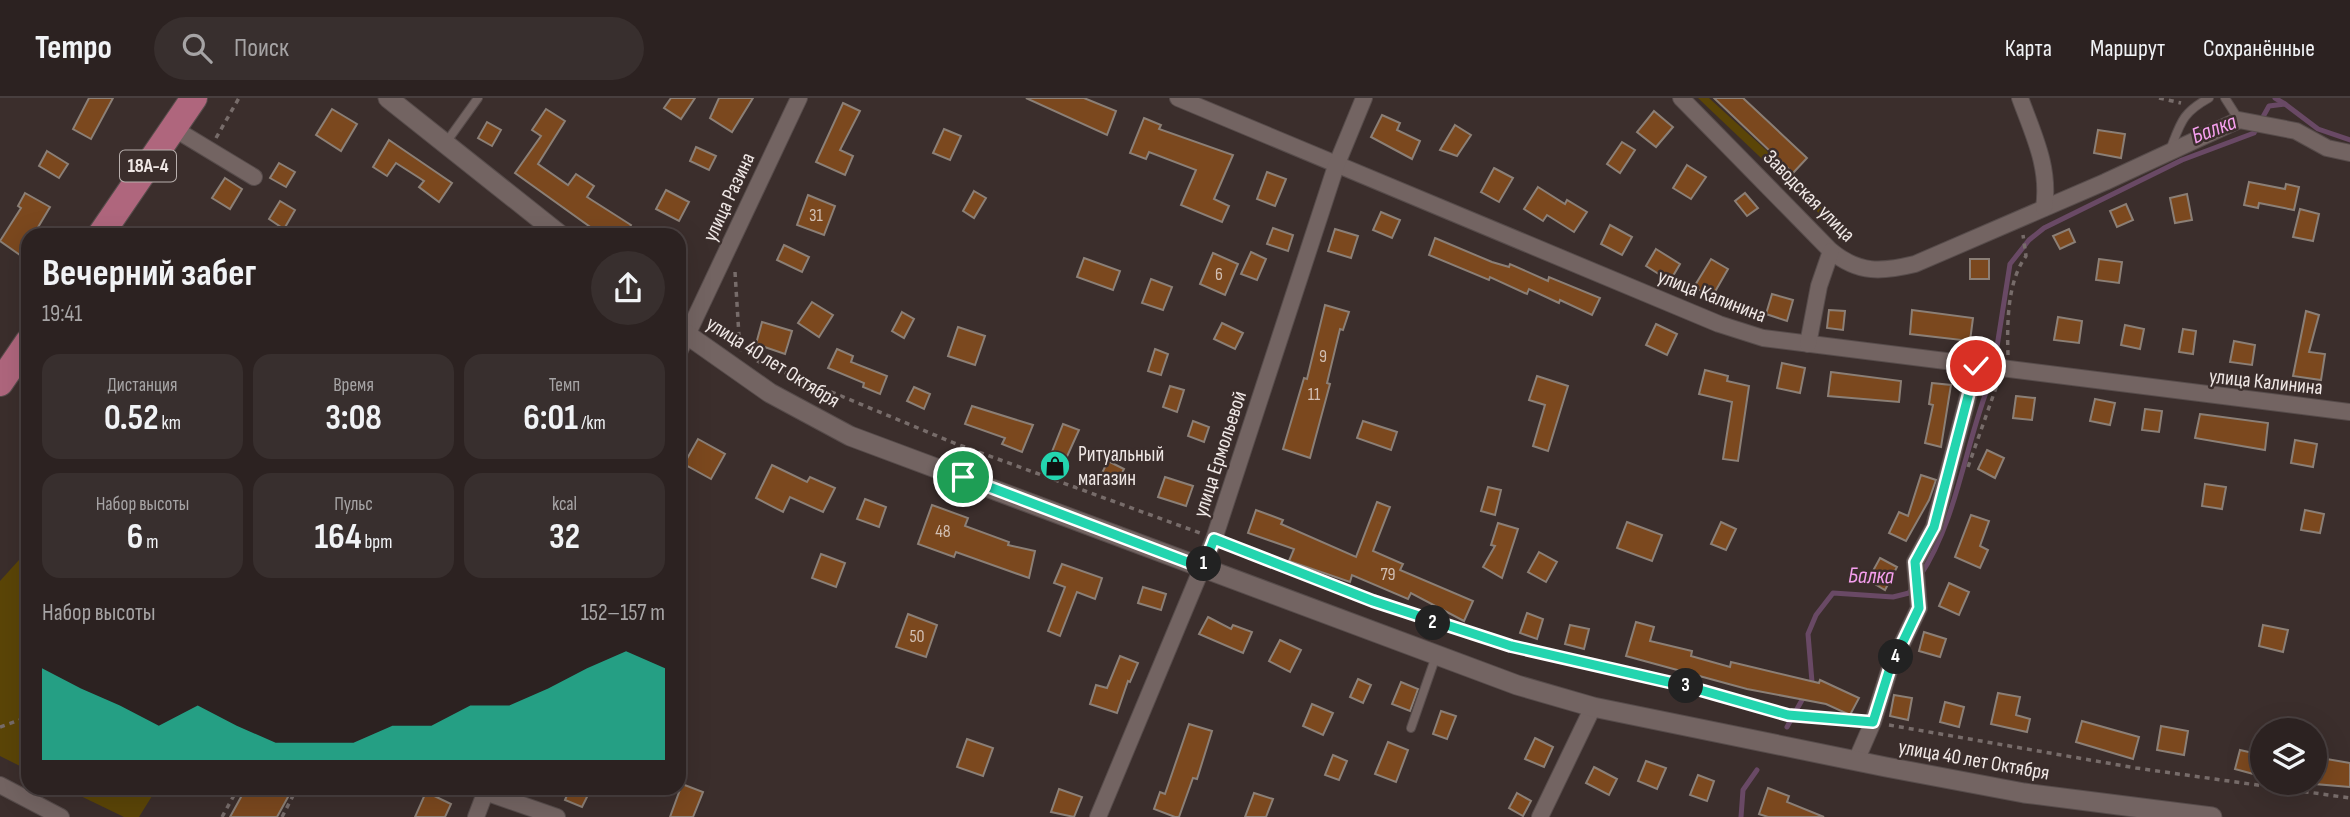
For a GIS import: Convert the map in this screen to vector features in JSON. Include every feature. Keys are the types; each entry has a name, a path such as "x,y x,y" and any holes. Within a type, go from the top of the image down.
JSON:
{"main road":[{"name":"18А-4","path":"108,228 194,98"},
{"path":"0,383 21,352"}],"street":[{"path":"388,98 551,228"},
{"name":"улица Разина","path":"686,331 799,98"},
{"name":"улица Калинина","path":"1178,98 1719,324 1763,338 2350,412"},
{"name":"улица Ермольевой","path":"1098,817 1214,539 1336,166 1364,98"},
{"name":"Заводская улица","path":"1681,98 1831,251 1845,262 1865,271 1885,271 1915,264 2239,120"},
{"path":"2020,98 2045,167 2047,186 2043,208"},
{"path":"2239,120 2296,131 2327,148 2350,153"},
{"path":"173,128 254,177"},
{"path":"1808,344 1819,285 1831,251"},
{"name":"улица 40 лет Октября","path":"686,341 770,393 850,436 1057,511 1436,656 1593,707 2024,793 2166,814 2212,817"},
{"path":"1856,761 1873,722 1889,671 1919,608 1915,562 1934,527 1976,366"},
{"path":"1540,817 1593,707"},
{"path":"0,785 61,817"},
{"path":"476,817 484,795"},
{"path":"499,795 557,817"}],"lane":[{"path":"445,144 478,98"},
{"path":"2169,153 2183,115 2208,98"},
{"path":"2225,98 2239,120"},
{"path":"1411,728 1436,656"}],"path":[{"path":"210,149 239,98"},
{"path":"2159,98 2194,105"},
{"path":"2022,239 2026,256"},
{"path":"731,243 740,354 731,347"},
{"path":"751,358 954,443 1448,628 1788,715 1801,713 1873,722 2136,768 2350,797"},
{"path":"0,727 21,720"},
{"path":"222,817 234,795"},
{"path":"282,817 293,795"}],"shaded area":[{"path":"1698,98 1709,98 1766,150 1833,219 1824,218"},
{"path":"21,558 21,766 0,756 0,581"},
{"path":"78,795 153,795 139,817 124,817"}],"building":[{"path":"89,98 113,98 91,139 73,129"},
{"path":"671,98 695,98 681,119 664,108"},
{"path":"719,98 753,98 732,132 710,118"},
{"path":"1026,98 1084,98 1116,111 1107,135"},
{"path":"1714,98 1743,98 1807,158 1793,173"},
{"path":"843,103 860,111 840,150 853,156 845,175 816,162"},
{"path":"332,109 357,124 341,151 316,135"},
{"path":"546,109 565,121 538,164 568,185 576,174 594,186 587,197 631,225 629,228 592,228 515,173 541,136 532,130"},
{"path":"1654,111 1673,127 1656,147 1637,132"},
{"path":"1382,115 1400,123 1397,130 1420,141 1412,159 1371,137"},
{"path":"1144,118 1161,125 1159,129 1233,155 1214,199 1229,206 1222,222 1181,205 1196,170 1149,152 1146,159 1130,153"},
{"path":"487,122 501,130 492,146 478,138"},
{"path":"1455,125 1471,135 1457,156 1440,150"},
{"path":"944,129 961,136 950,160 933,153"},
{"path":"2098,130 2125,134 2121,158 2094,153"},
{"path":"389,140 452,183 439,202 419,187 424,181 396,163 387,176 373,167"},
{"path":"1622,142 1635,150 1620,173 1607,164"},
{"path":"696,147 716,156 709,170 690,161"},
{"path":"47,151 68,164 59,178 39,166"},
{"path":"279,163 295,172 286,187 270,178"},
{"path":"1687,165 1706,177 1691,199 1673,188"},
{"path":"1494,168 1513,178 1499,202 1481,192"},
{"path":"1267,172 1286,179 1275,206 1257,199"},
{"path":"225,178 242,189 230,209 212,198"},
{"path":"2249,182 2285,189 2286,184 2299,187 2294,210 2259,203 2258,208 2244,205"},
{"path":"1538,187 1565,204 1567,200 1587,212 1574,232 1547,215 1543,221 1524,209"},
{"path":"666,190 689,202 679,221 656,209"},
{"path":"974,191 986,198 974,218 963,211"},
{"path":"25,193 50,207 38,228 21,228 20,255 0,241 21,208 18,206"},
{"path":"1745,193 1758,208 1747,216 1735,201"},
{"path":"2187,194 2192,220 2175,223 2170,198"},
{"path":"808,195 835,206 824,235 797,225"},
{"path":"280,201 295,210 285,228 269,219"},
{"path":"2126,204 2133,220 2117,227 2110,211"},
{"path":"2300,209 2319,214 2313,241 2293,237"},
{"path":"1381,212 1400,220 1392,238 1373,230"},
{"path":"1610,225 1632,237 1622,255 1601,244"},
{"path":"1273,228 1293,235 1288,251 1267,244"},
{"path":"1335,229 1358,236 1351,258 1328,251"},
{"path":"2069,229 2075,242 2060,249 2053,236"},
{"path":"1435,238 1492,262 1509,267 1510,264 1548,281 1549,277 1600,298 1592,315 1529,289 1527,294 1490,277 1489,280 1429,255"},
{"path":"784,245 809,257 802,272 777,260"},
{"path":"1656,249 1680,264 1670,281 1646,266"},
{"path":"1251,252 1266,259 1257,280 1241,274"},
{"path":"1213,253 1238,264 1225,295 1200,284"},
{"path":"1084,258 1120,271 1113,290 1077,277"},
{"path":"1711,259 1728,269 1712,297 1694,287"},
{"path":"1970,259 1989,259 1989,279 1970,279"},
{"path":"2099,259 2122,262 2119,283 2096,280"},
{"path":"1151,279 1172,287 1163,310 1142,303"},
{"path":"1772,294 1793,300 1787,321 1766,314"},
{"path":"812,302 833,315 819,337 798,323"},
{"path":"1325,305 1349,312 1343,330 1340,329 1327,383 1330,384 1310,458 1283,449 1304,378 1307,379"},
{"path":"1829,310 1845,311 1843,330 1827,328"},
{"path":"1912,310 1973,318 1970,341 1910,334"},
{"path":"2306,311 2319,315 2309,352 2325,354 2321,380 2293,376"},
{"path":"902,312 914,319 904,338 892,331"},
{"path":"2058,317 2082,321 2079,343 2054,340"},
{"path":"762,322 792,331 785,354 756,344"},
{"path":"1222,323 1243,333 1235,349 1214,339"},
{"path":"1656,324 1677,334 1667,355 1646,345"},
{"path":"2125,325 2144,329 2140,349 2121,345"},
{"path":"958,327 985,336 975,365 948,356"},
{"path":"2183,329 2196,331 2193,354 2179,352"},
{"path":"2234,341 2255,345 2252,365 2230,362"},
{"path":"837,349 853,356 851,362 887,376 880,394 863,387 864,383 828,368"},
{"path":"1155,349 1168,354 1161,375 1148,371"},
{"path":"1782,363 1805,368 1800,393 1777,388"},
{"path":"1705,370 1728,376 1727,381 1749,386 1738,461 1723,459 1732,402 1699,394"},
{"path":"1831,372 1901,381 1899,402 1828,396"},
{"path":"1537,376 1568,386 1548,451 1533,446 1545,405 1529,400"},
{"path":"1932,383 1951,385 1941,447 1925,443 1933,405 1929,404"},
{"path":"1170,386 1184,390 1177,412 1163,407"},
{"path":"914,387 930,394 924,409 907,401"},
{"path":"2016,396 2035,398 2032,420 2013,418"},
{"path":"2095,399 2115,403 2110,425 2090,421"},
{"path":"972,406 1033,425 1022,452 1002,444 1005,438 965,424"},
{"path":"2145,409 2162,411 2159,432 2142,430"},
{"path":"2200,414 2268,423 2265,450 2195,438"},
{"path":"1193,421 1209,427 1204,442 1188,436"},
{"path":"1363,421 1397,432 1391,450 1357,438"},
{"path":"1063,424 1079,430 1060,472 1046,467"},
{"path":"698,439 725,454 711,479 686,465"},
{"path":"2295,440 2317,444 2313,467 2291,463"},
{"path":"1987,450 2004,458 1995,478 1978,469"},
{"path":"1108,461 1124,469 1116,485 1100,477"},
{"path":"772,465 807,482 810,477 835,488 823,512 790,497 783,512 756,498"},
{"path":"1921,475 1936,480 1929,500 1906,541 1889,533 1899,512 1908,516"},
{"path":"1165,477 1193,486 1186,506 1158,497"},
{"path":"2205,484 2226,487 2222,509 2202,506"},
{"path":"1488,487 1501,490 1495,515 1481,511"},
{"path":"865,499 886,507 879,527 857,519"},
{"path":"1377,502 1390,507 1373,551 1403,564 1400,570 1473,601 1464,621 1411,593 1408,599 1352,575 1350,582 1289,561 1294,549 1248,533 1256,510 1283,520 1281,524 1356,557"},
{"path":"932,505 968,518 965,526 1009,542 1008,545 1035,551 1029,578 956,552 954,557 918,544"},
{"path":"2305,510 2324,514 2320,533 2301,530"},
{"path":"1971,515 1989,521 1980,546 1988,550 1980,568 1955,557"},
{"path":"1627,522 1662,535 1652,561 1617,548"},
{"path":"1721,522 1736,529 1726,550 1711,544"},
{"path":"1498,523 1518,529 1502,578 1483,567 1495,546 1491,545"},
{"path":"1539,552 1557,562 1546,582 1528,572"},
{"path":"821,554 845,563 836,587 812,578"},
{"path":"1880,558 1897,567 1885,590 1868,580"},
{"path":"1062,564 1102,578 1095,599 1077,592 1060,636 1048,631 1065,587 1054,583"},
{"path":"1949,583 1969,592 1959,615 1939,606"},
{"path":"1143,587 1166,594 1161,610 1138,603"},
{"path":"1527,613 1543,619 1537,639 1520,633"},
{"path":"908,614 937,625 926,657 896,647"},
{"path":"1208,617 1231,629 1233,625 1252,632 1243,653 1199,634"},
{"path":"1636,622 1654,627 1650,641 1692,651 1691,656 1730,667 1731,662 1819,683 1820,680 1859,698 1850,715 1826,704 1747,689 1626,656"},
{"path":"1570,625 1589,629 1584,649 1565,644"},
{"path":"2263,625 2288,630 2283,652 2259,646"},
{"path":"1924,632 1946,639 1940,657 1919,651"},
{"path":"1280,640 1301,650 1290,672 1269,661"},
{"path":"1120,656 1138,663 1130,682 1128,681 1117,713 1090,704 1096,685 1107,688"},
{"path":"1358,679 1371,685 1363,703 1350,697"},
{"path":"1401,682 1418,689 1410,711 1392,704"},
{"path":"1998,693 2020,697 2016,715 2030,719 2027,732 1991,724"},
{"path":"1894,695 1912,698 1908,720 1890,716"},
{"path":"1945,702 1964,707 1959,727 1940,722"},
{"path":"1312,704 1333,713 1323,735 1303,726"},
{"path":"1441,711 1456,716 1447,739 1433,734"},
{"path":"2082,721 2139,737 2133,759 2076,742"},
{"path":"1189,724 1212,731 1197,779 1193,778 1179,817 1175,817 1154,809 1160,792 1165,794"},
{"path":"2161,726 2188,731 2184,755 2157,750"},
{"path":"1535,738 1553,747 1544,767 1525,759"},
{"path":"967,739 993,748 983,776 957,767"},
{"path":"1388,742 1408,750 1396,782 1375,774"},
{"path":"2240,750 2250,752 2250,773 2235,769"},
{"path":"1333,755 1347,761 1339,780 1325,775"},
{"path":"2327,759 2350,763 2350,787 2327,785"},
{"path":"1646,761 1666,768 1657,789 1638,781"},
{"path":"1594,767 1617,779 1609,795 1586,783"},
{"path":"1698,775 1714,781 1707,801 1690,795"},
{"path":"686,786 703,792 693,817 670,817 678,795 686,795"},
{"path":"1768,788 1789,796 1787,802 1824,817 1768,817 1759,814"},
{"path":"1059,789 1082,797 1074,817 1051,812"},
{"path":"1254,793 1273,799 1266,817 1245,817"},
{"path":"1517,793 1531,801 1523,816 1509,808"},
{"path":"242,795 289,795 277,817 230,817"},
{"path":"425,795 432,795 451,804 445,817 415,817"},
{"path":"567,795 588,795 582,807 565,800"}],"waterway":[{"name":"Балка","path":"2275,98 2285,104"},
{"name":"Балка","path":"1996,353 2010,264 2029,240 2044,228 2182,160 2254,133 2269,106 2285,104 2318,129 2350,140"},
{"name":"Балка","path":"1920,576 1943,530 1991,379"},
{"name":"Балка","path":"1787,727 1812,682 1808,634 1816,615 1833,593 1893,597 1909,593 1912,588"},
{"name":"Балка","path":"1741,817 1743,790 1757,770"}],"place":[{"name":"Ритуальный магазин","path":"1055,466"}],"route":[{"path":"963,477 1203,568 1214,539 1373,601 1448,628 1511,646 1686,686 1788,715 1801,713 1873,722 1889,671 1919,608 1915,562 1934,527 1968,406 1976,366"}]}
